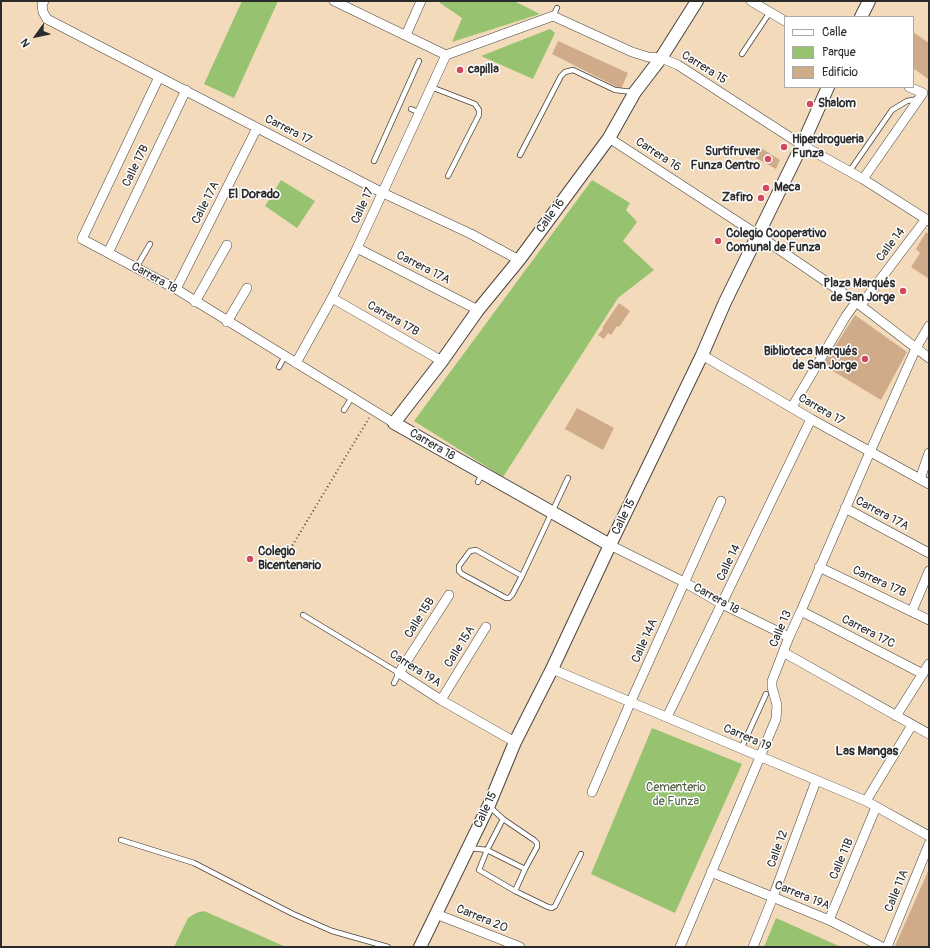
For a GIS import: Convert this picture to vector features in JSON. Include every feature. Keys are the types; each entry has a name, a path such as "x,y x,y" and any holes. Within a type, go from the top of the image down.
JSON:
{"street":[{"name":"Carrera 17","path":"44,1 42,5 43,12 47,19 382,192 471,234 520,260"},
{"path":"334,1 406,35 446,56"},
{"path":"406,35 421,1"},
{"name":"Calle 16","path":"394,423 442,361 478,310 520,260 609,138 635,92 661,58 697,1"},
{"path":"751,1 784,20"},
{"path":"862,16 869,1"},
{"name":"Carrera 15","path":"446,56 555,12 632,52 661,58 678,65 802,145 863,179 928,219"},
{"name":"Calle 17","path":"296,363 332,298 357,248 415,111 431,87 446,56"},
{"name":"Calle 17B","path":"82,239 159,77"},
{"name":"Calle 15","path":"420,947 489,805 515,742 552,669 702,355 725,302 802,145 828,88"},
{"path":"863,179 921,96 910,88"},
{"name":"Calle 17B","path":"108,253 186,90"},
{"name":"Calle 17A","path":"176,289 257,128"},
{"name":"Carrera 16","path":"609,138 758,235 859,304 929,358"},
{"name":"Calle 14","path":"792,407 846,316 859,304 928,219"},
{"name":"Carrera 18","path":"82,239 176,289 227,322 394,423 480,478 552,513 610,545 684,582 722,604 789,637"},
{"path":"195,302 227,245"},
{"name":"Carrera 17A","path":"357,248 478,310"},
{"path":"227,322 246,288"},
{"name":"Carrera 17B","path":"332,298 442,361"},
{"name":"Calle 13","path":"680,947 776,718 777,705 772,687 772,681 789,637 802,611 819,567 916,348 929,326"},
{"name":"Carrera 17","path":"702,355 811,419 929,484"},
{"name":"Calle 14","path":"668,717 811,419"},
{"path":"920,479 929,453"},
{"name":"Calle 14A","path":"592,792 684,582 722,501"},
{"name":"Carrera 17A","path":"845,508 929,553"},
{"name":"Carrera 17B","path":"819,567 929,620"},
{"path":"912,611 929,571"},
{"name":"Calle 15B","path":"400,673 449,595"},
{"name":"Carrera 17C","path":"802,611 923,674"},
{"name":"Calle 15A","path":"441,700 486,627"},
{"path":"783,652 929,734"},
{"path":"896,716 929,664"},
{"name":"Carrera 19","path":"552,669 866,801 929,836"},
{"name":"Carrera 19A","path":"400,673 441,700 515,742"},
{"path":"866,801 912,725"},
{"name":"Calle 12","path":"753,947 816,781"},
{"name":"Calle 11B","path":"829,920 876,807"},
{"name":"Calle 11A","path":"887,947 929,844"},
{"name":"Carrera 19A","path":"711,872 829,920 882,947"},
{"name":"Carrera 20","path":"436,914 520,947"}],"lane":[{"path":"742,54 770,12"},
{"path":"374,161 419,61"},
{"path":"520,155 561,76 566,72 572,70 615,90 635,92"},
{"path":"431,87 475,104 479,110 479,116 448,176"},
{"path":"849,172 892,110 907,101 921,96"},
{"path":"136,268 150,244"},
{"path":"279,367 285,356"},
{"path":"344,410 352,397"},
{"path":"522,576 476,550 470,551 459,566 459,571 462,574 506,598 509,598 522,576 568,478"},
{"name":"Carrera 19A","path":"303,615 400,673"},
{"path":"394,683 400,673"},
{"path":"741,749 766,694"},
{"path":"489,805 503,819 537,843 537,847 515,891"},
{"path":"503,819 487,850 479,870 515,891 548,907 552,908 555,906 581,854"},
{"path":"121,840 194,863 292,914 332,931 388,947"},
{"path":"468,848 487,850 526,869"}],"path":[{"path":"280,566 366,422"}],"green space":[{"path":"242,1 278,1 234,98 204,84"},
{"path":"440,1 514,1 540,14 452,42 462,18 440,3"},
{"path":"550,29 555,33 533,79 481,56"},
{"path":"281,180 315,201 297,228 265,206"},
{"path":"592,180 630,203 626,210 637,222 623,241 654,270 618,298 503,477 414,421"},
{"name":"Cementerio de Funza","path":"652,728 742,764 675,913 591,874"},
{"path":"204,911 286,947 174,947 188,918 196,913"},
{"path":"776,918 841,947 764,947"}],"building":[{"path":"914,33 929,43 928,79 914,69"},
{"path":"558,41 628,73 621,89 552,54"},
{"name":"Surtifruver Funza Centro","path":"761,148 780,160 776,169 756,158"},
{"path":"926,232 929,234 929,279 911,267 920,253 916,249"},
{"path":"619,303 630,311 619,327 617,326 611,335 608,333 604,339 598,335"},
{"name":"Biblioteca Marqués de San Jorge","path":"855,315 907,352 881,400 823,365"},
{"path":"577,408 614,428 603,450 565,429"},
{"path":"929,869 929,947 895,946"}],"place":[{"name":"capilla","path":"460,70"},
{"name":"Shalom","path":"810,104"},
{"name":"Hiperdrogueria Funza","path":"784,147"},
{"name":"Surtifruver Funza Centro","path":"768,159"},
{"name":"Meca","path":"766,188"},
{"name":"Zafiro","path":"761,198"},
{"name":"Colegio Cooperativo Comunal de Funza","path":"718,241"},
{"name":"Plaza Marqués de San Jorge","path":"903,291"},
{"name":"Biblioteca Marqués de San Jorge","path":"865,359"},
{"name":"Colegio Bicentenario","path":"250,559"}],"district":[{"name":"El Dorado","path":"254,195"},
{"name":"Las Mangas","path":"867,752"}]}
